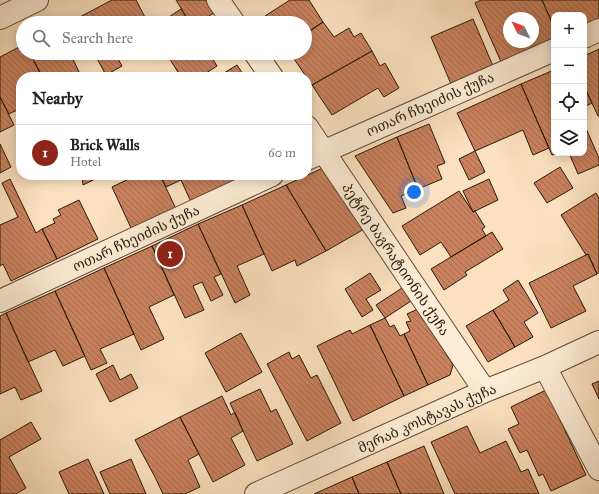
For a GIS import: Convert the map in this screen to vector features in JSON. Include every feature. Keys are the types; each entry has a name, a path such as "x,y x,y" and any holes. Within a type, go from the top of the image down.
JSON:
{"street":[{"path":"0,18 37,0"},
{"path":"218,0 229,16"},
{"path":"587,36 599,30"},
{"name":"ოთარ ჩხეიძის ქუჩა","path":"316,155 551,51"},
{"path":"260,60 268,72"},
{"name":"პეტრე ბაგრატიონის ქუჩა","path":"312,143 316,155 486,391"},
{"name":"ოთარ ჩხეიძის ქუჩა","path":"0,301 261,180"},
{"name":"მერაბ კოსტავას ქუჩა","path":"256,494 599,342"},
{"path":"545,367 599,469"}],"building":[{"path":"112,0 136,0 144,16 82,16"},
{"path":"176,0 210,0 217,11 209,16 186,16"},
{"path":"290,0 309,0 323,22 312,29 312,16 265,16"},
{"path":"481,0 542,0 551,20 551,42 539,48 539,12 503,12 503,48 538,48 502,64 475,3"},
{"path":"542,0 599,0 599,20 587,26 587,12 551,12 551,20"},
{"path":"181,9 186,16 170,16"},
{"path":"473,19 493,66 451,84 431,37"},
{"path":"323,22 334,37 349,28 354,37 361,33 372,51 312,85 312,72 303,72 295,60 312,60 312,29"},
{"path":"16,49 16,60 34,60 40,72 16,72 16,110 9,114 0,97 0,57"},
{"path":"599,49 599,116 587,92 587,55"},
{"path":"372,51 380,66 385,63 399,88 384,97 378,88 332,115 312,85"},
{"path":"34,60 73,60 79,72 40,72"},
{"path":"98,60 119,60 122,66 111,72 104,72"},
{"path":"170,60 213,60 217,66 208,72 178,72"},
{"path":"237,65 242,72 226,72"},
{"path":"551,71 551,153 521,84"},
{"path":"521,84 549,148 533,155 523,130 475,151 457,113"},
{"path":"587,92 592,103 587,106"},
{"path":"0,97 14,125 0,132"},
{"path":"429,124 445,163 437,166 442,179 418,189 397,137"},
{"path":"587,131 599,158 599,165 578,174 570,156 587,156"},
{"path":"397,137 418,189 401,196 406,208 393,213 355,156"},
{"path":"0,144 11,167 0,173"},
{"path":"475,151 485,172 469,180 459,159"},
{"path":"327,166 366,228 326,251 286,185 297,180 312,180 312,173"},
{"path":"560,167 573,188 547,203 534,183"},
{"path":"10,179 36,233 42,229 57,259 11,281 3,264 0,266 0,225 18,217 2,183"},
{"path":"489,179 498,200 473,212 463,191"},
{"path":"82,180 93,180 83,185"},
{"path":"127,180 162,180 176,209 132,230 112,187"},
{"path":"162,180 181,180 166,187"},
{"path":"181,180 238,181 191,202"},
{"path":"286,185 326,251 297,266 295,260 272,271 242,205"},
{"path":"459,191 473,212 475,211 485,227 482,229 486,236 451,257 441,242 420,255 402,226"},
{"path":"596,193 599,198 599,272 597,274 588,254 586,255 561,215"},
{"path":"79,200 98,239 57,259 42,229 55,223 53,219 61,215 58,210"},
{"path":"242,205 264,254 237,266 250,295 235,303 198,224"},
{"path":"198,224 221,274 214,277 223,295 211,301 202,282 193,286 204,310 185,318 152,246"},
{"path":"492,232 503,249 465,272 467,275 444,290 431,269"},
{"path":"152,246 174,295 149,307 164,339 141,350 104,268"},
{"path":"588,254 597,274 573,286 586,311 551,328 529,283"},
{"path":"104,268 134,334 100,349 107,363 91,370 55,291"},
{"path":"370,273 381,290 366,299 373,310 362,317 345,289"},
{"path":"518,280 538,313 524,322 533,337 515,347 493,310 509,300 503,290"},
{"path":"402,288 411,301 385,318 376,305"},
{"path":"55,291 85,356 63,366 55,350 28,362 6,313"},
{"path":"418,309 453,365 450,375 428,385 404,334 410,331 406,322 411,321 407,314"},
{"path":"493,310 515,347 488,362 466,326"},
{"path":"6,313 42,391 21,400 15,387 0,394 0,316"},
{"path":"385,318 390,327 394,325 400,336 404,334 428,385 404,396 370,325"},
{"path":"370,325 404,396 353,421 317,346 350,330 352,334"},
{"path":"241,333 262,372 226,392 205,353"},
{"path":"289,352 292,359 299,355 311,378 317,375 341,423 307,441 267,364"},
{"path":"113,365 120,380 131,374 138,388 110,402 96,374"},
{"path":"599,381 599,399 592,384"},
{"path":"260,389 271,412 276,409 293,444 257,461 230,403"},
{"path":"546,390 586,475 551,491 543,474 539,476 527,450 520,453 508,429 519,424 511,407"},
{"path":"222,396 231,415 235,412 243,431 231,438 245,465 213,482 180,417"},
{"path":"180,417 199,454 188,460 200,487 185,494 163,494 135,440"},
{"path":"31,422 41,439 9,457 26,488 16,494 0,494 0,440"},
{"path":"467,426 480,453 506,441 521,472 528,469 539,494 455,494 431,442"},
{"path":"424,446 444,494 401,494 387,462"},
{"path":"88,459 104,494 69,494 59,472"},
{"path":"131,459 146,494 110,494 100,472"},
{"path":"387,462 401,494 359,494 352,477"},
{"path":"352,477 359,494 314,494"}],"place":[{"name":"Brick Walls","path":"170,254"}]}
